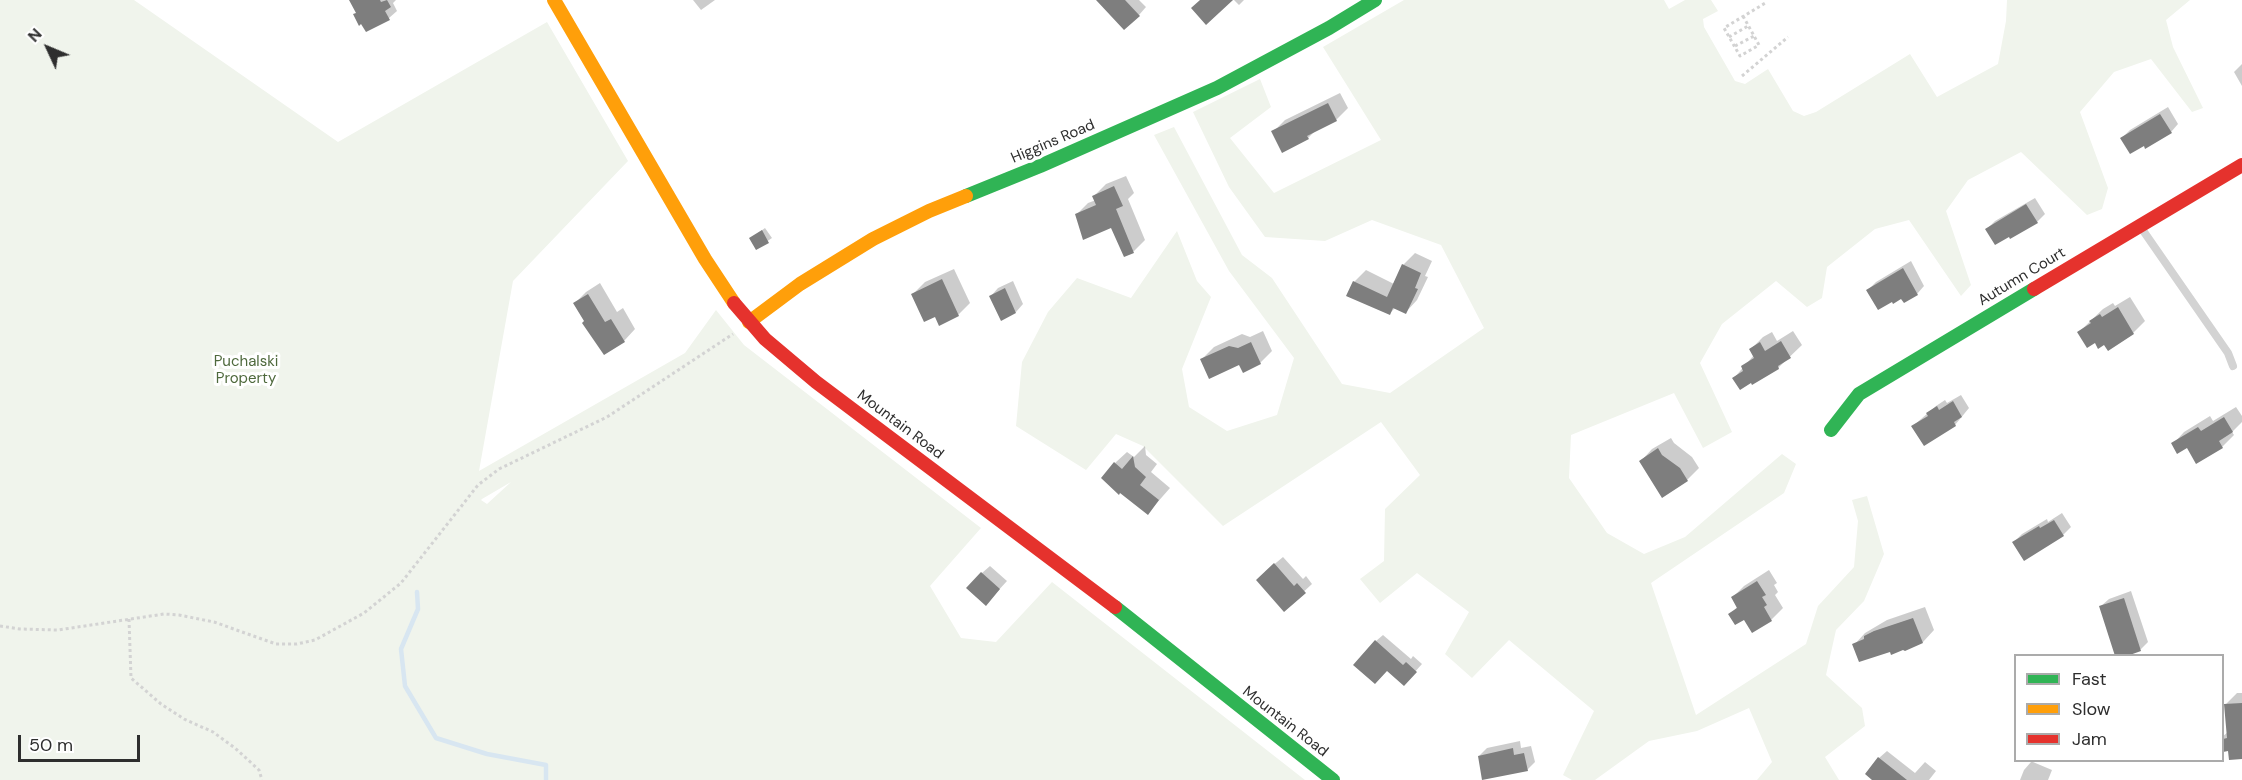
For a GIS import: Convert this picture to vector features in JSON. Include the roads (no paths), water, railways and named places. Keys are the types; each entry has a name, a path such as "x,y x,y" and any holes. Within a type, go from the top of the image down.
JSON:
{"street":[{"name":"Mountain Road","path":"554,0 701,253 721,285 749,322 782,354 816,382 1122,613 1333,780"},
{"name":"Higgins Road","path":"749,322 800,284 873,239 929,211 1040,166 1218,88 1329,28 1375,0"},
{"name":"Autumn Court","path":"1831,430 1859,394 2242,165"}],"lane":[{"path":"2140,226 2223,346 2233,366"}],"waterway":[{"path":"417,592 418,609 401,649 405,686 436,738 487,754 546,765 546,780"}],"park label":[{"name":"Puchalski Property","path":"246,370"}]}
